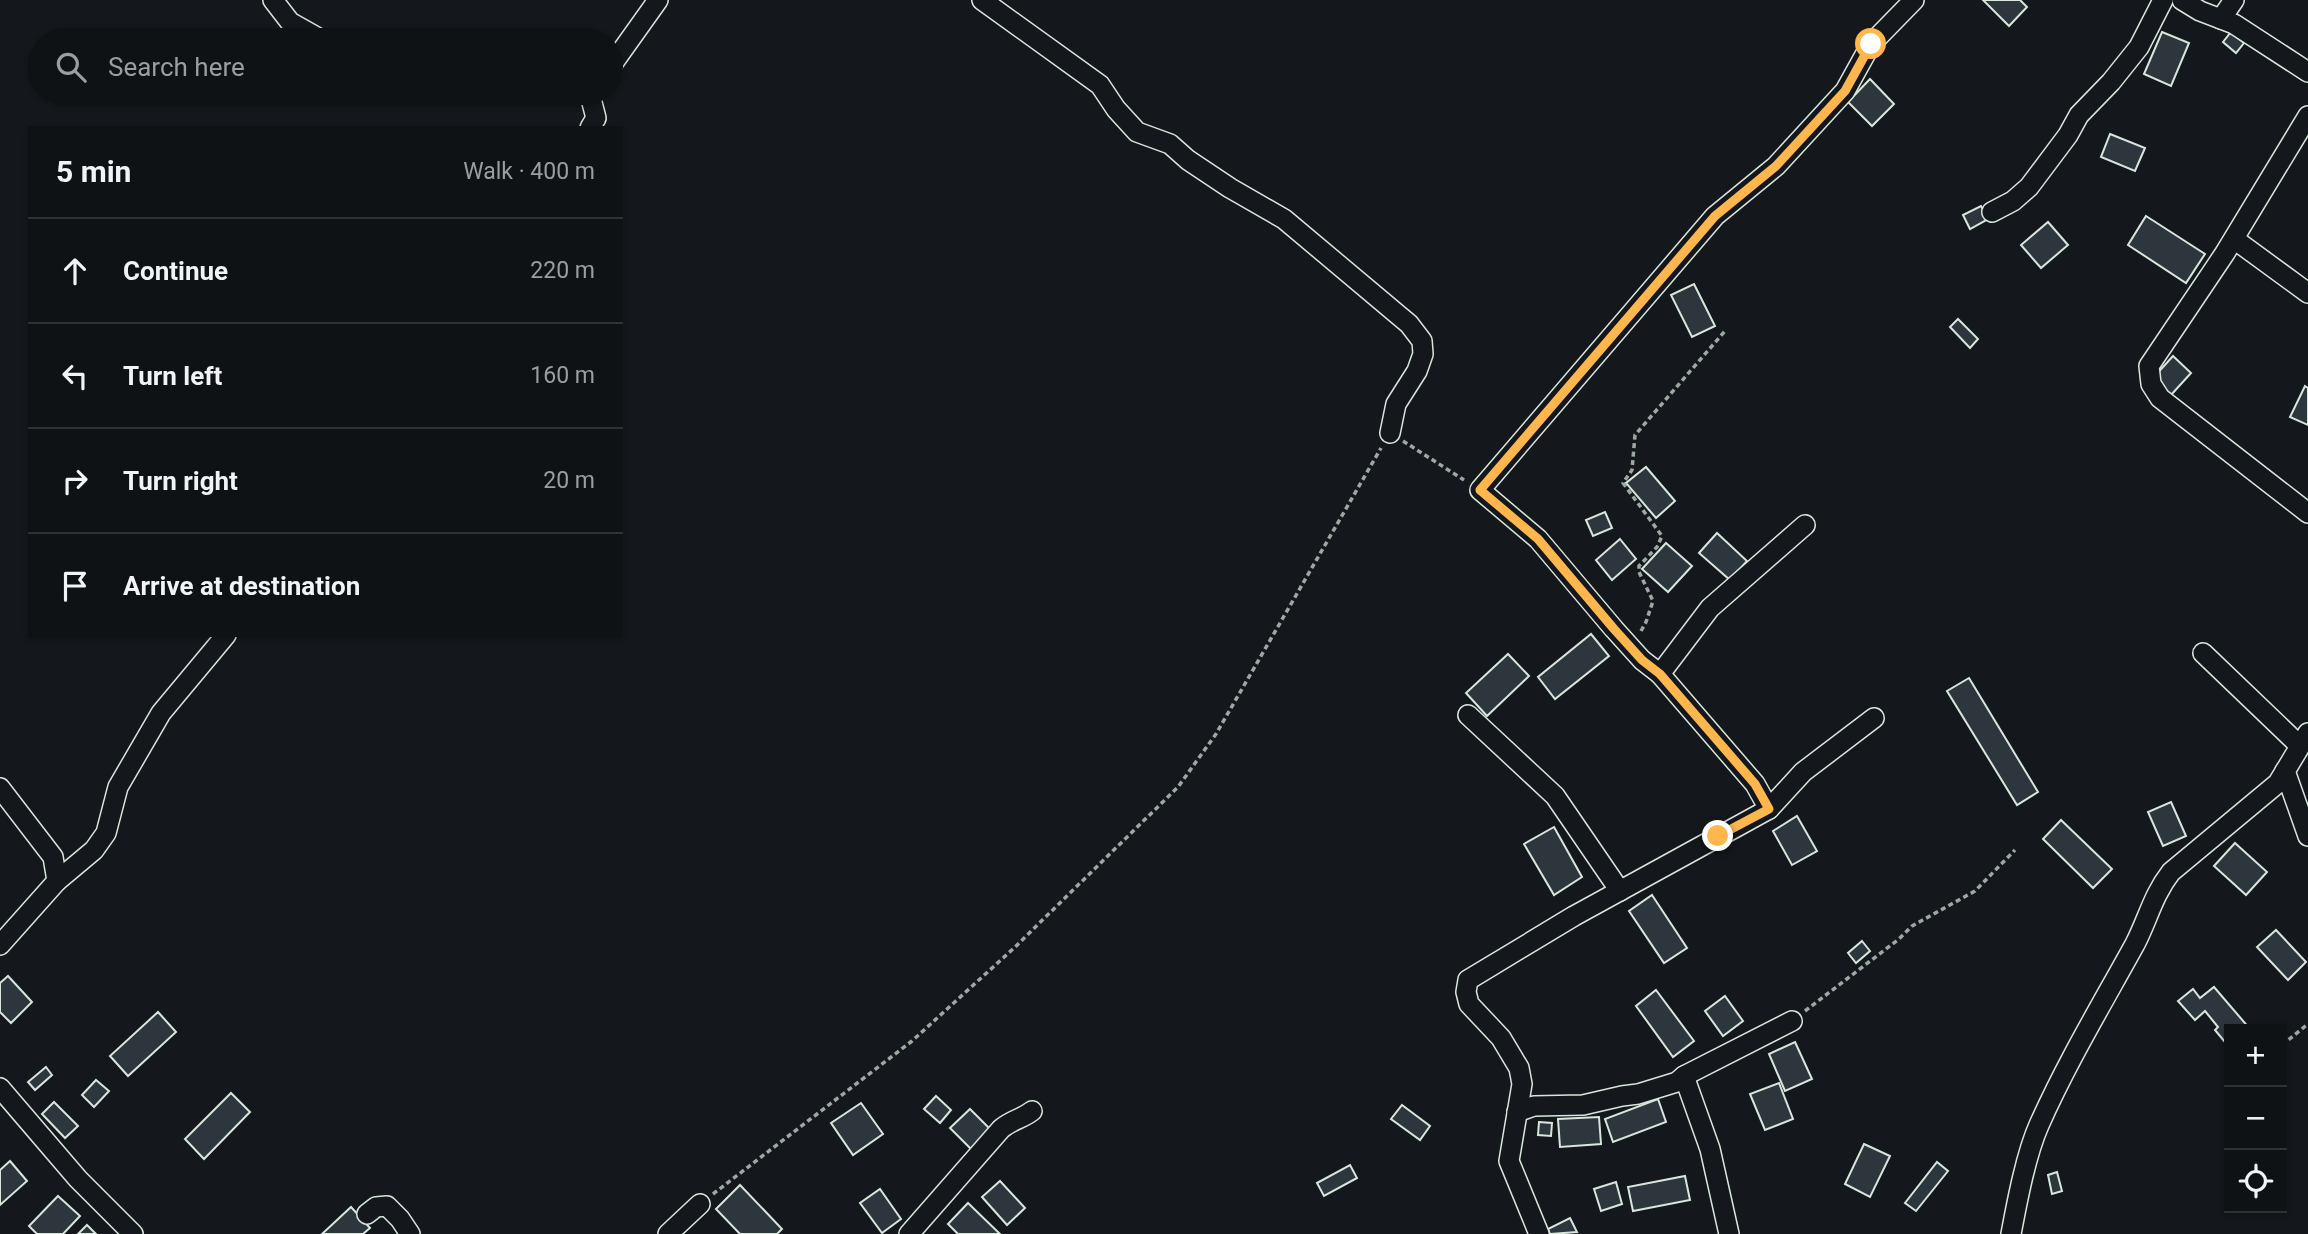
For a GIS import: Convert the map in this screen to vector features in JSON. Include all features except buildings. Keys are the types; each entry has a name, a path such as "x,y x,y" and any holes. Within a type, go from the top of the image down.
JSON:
{"street":[{"path":"273,0 290,22 300,28"},
{"path":"623,50 659,0"},
{"path":"982,0 1100,85 1137,132 1170,144 1188,160 1230,188 1284,219 1409,324 1422,341 1423,354 1417,371 1396,404 1390,433"},
{"path":"1769,809 1755,784 1660,674 1630,647 1579,590 1538,539 1480,490 1715,216 1776,166 1845,91 1871,44 1914,0"},
{"path":"1992,212 2013,201 2029,187 2068,135 2079,115 2111,82 2139,47 2163,0"},
{"path":"2182,0 2200,11 2234,24 2308,72"},
{"path":"2221,19 2234,0"},
{"path":"591,126 596,118 592,105"},
{"path":"2308,116 2234,239 2149,366 2151,384 2160,398 2308,513"},
{"path":"2234,239 2308,293"},
{"path":"1660,674 1710,608 1805,525"},
{"path":"0,945 57,881 93,850 106,834 118,788 161,713 224,637"},
{"path":"2011,1234 2038,1127 2083,1036 2135,944 2158,889 2171,872 2278,783 2303,739 2203,653"},
{"path":"1468,715 1555,796 1620,891"},
{"path":"1539,1234 1509,1161 1522,1084 1519,1068 1501,1038 1469,1004 1466,992 1468,981 1572,917 1769,809 1803,772 1874,718"},
{"path":"2285,771 2308,836"},
{"path":"0,788 53,857 57,881"},
{"path":"1517,1112 1534,1106 1583,1105 1638,1094 1677,1082 1792,1021"},
{"path":"1684,1076 1710,1149 1729,1234"},
{"path":"0,1088 78,1180 133,1234"},
{"path":"909,1234 1001,1129 1010,1121 1025,1117 1032,1111"},
{"path":"668,1234 701,1204"},
{"path":"367,1214 376,1207 387,1206 410,1234"}],"path":[{"path":"1630,647 1646,622 1653,601 1639,572 1639,566 1657,547 1662,536 1623,483 1632,470 1635,435 1725,331"},
{"path":"701,1204 912,1041 1014,948 1178,787 1216,734 1390,433 1480,490"},
{"path":"1792,1021 1899,939 1912,926 1975,891 2015,850"},
{"path":"2287,1041 2308,1024"}],"route":[{"path":"1718,836 1769,809 1755,784 1660,674 1642,660 1579,590 1538,539 1480,490 1715,216 1776,166 1845,91 1871,44"}]}
